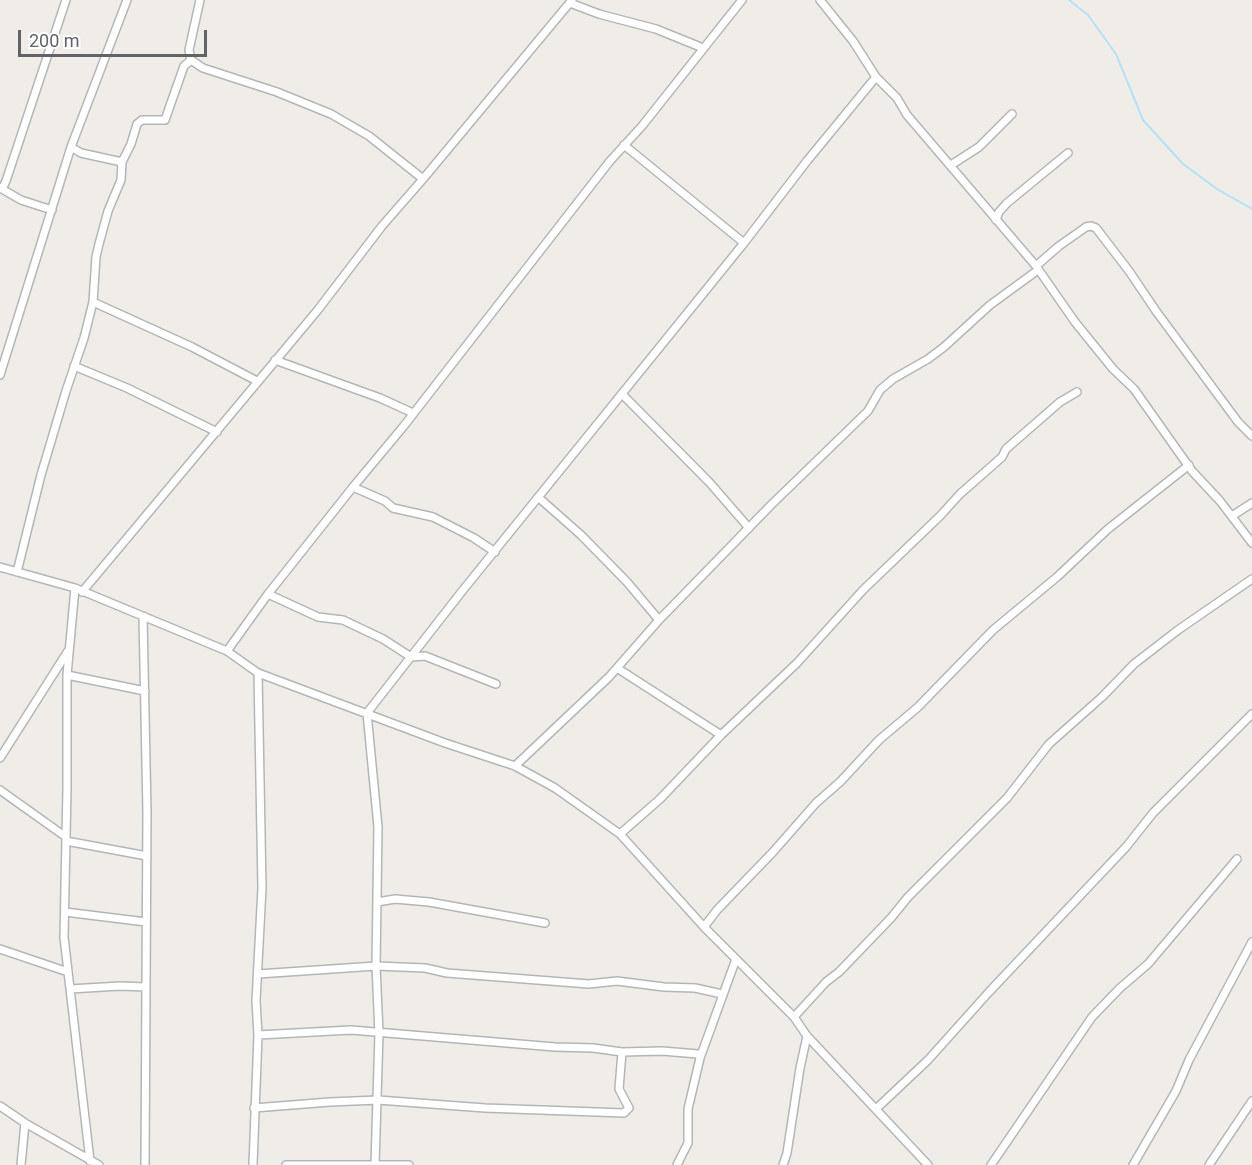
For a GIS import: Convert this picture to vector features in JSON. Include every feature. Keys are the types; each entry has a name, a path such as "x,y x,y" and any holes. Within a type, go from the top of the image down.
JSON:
{"street":[{"path":"52,210 21,200 1,189 66,0"},
{"path":"0,375 71,147 127,0"},
{"path":"200,0 189,50 191,60 203,68 277,92 331,114 369,136 423,180"},
{"path":"227,651 268,594 742,0"},
{"path":"820,0 853,41 876,77 897,98 908,115 1037,268 1075,322 1113,369 1134,389 1189,465 1252,543"},
{"path":"82,592 317,311 382,226 571,2 598,14 656,29 703,48"},
{"path":"17,572 41,476 93,302 96,257 108,210 121,180 122,162 137,124 142,120 165,120 184,66 191,60"},
{"path":"375,1165 374,1133 378,1100 379,1033 376,966 378,827 367,713 744,243 807,160 876,77"},
{"path":"951,165 979,147 1012,114"},
{"path":"624,145 744,243"},
{"path":"71,147 81,153 122,162"},
{"path":"996,220 999,212 1007,203 1068,153"},
{"path":"515,766 617,668 659,620 868,411 880,390 893,379 934,355 990,305 1037,268 1059,246 1086,227 1096,228 1130,271 1156,311 1238,422 1252,436"},
{"path":"93,302 192,347 257,381"},
{"path":"275,360 380,398 413,413"},
{"path":"74,366 127,388 217,432"},
{"path":"620,834 660,799 721,735 797,663 863,590 960,494 1002,457 1006,449 1060,402 1077,392"},
{"path":"622,394 702,475 749,528"},
{"path":"704,927 810,809 840,782 879,740 918,707 993,630 1101,535 1189,465"},
{"path":"353,487 385,501 393,508 433,517 474,538 495,552"},
{"path":"538,497 581,535 627,582 659,620"},
{"path":"1232,516 1252,503"},
{"path":"0,567 75,588 227,651 258,672 445,743 515,766 555,788 620,834 704,927 794,1017 807,1036 928,1165"},
{"path":"794,1017 891,918 908,897 1007,798 1057,736 1134,664 1178,630 1252,579"},
{"path":"75,588 67,675 64,937 90,1161"},
{"path":"268,594 318,617 343,620 383,639 411,657 425,656 496,684"},
{"path":"143,616 147,856 145,1165"},
{"path":"0,758 69,650"},
{"path":"617,668 721,735"},
{"path":"252,1165 258,1035 256,1000 262,888 258,672"},
{"path":"67,675 145,691"},
{"path":"876,1109 928,1060 1126,847 1182,782 1252,714"},
{"path":"0,790 66,839 147,856"},
{"path":"991,1165 1092,1017 1120,988 1148,964 1237,859"},
{"path":"377,902 395,899 429,902 544,923"},
{"path":"65,912 146,922"},
{"path":"1133,1165 1176,1091 1189,1060 1252,942"},
{"path":"0,949 68,972"},
{"path":"677,1165 688,1143 688,1109 700,1058 736,959"},
{"path":"258,974 376,966 425,968 447,973 590,984 617,981 695,988 722,994"},
{"path":"70,989 146,987"},
{"path":"258,1035 351,1030 622,1052 662,1051 698,1054 700,1058"},
{"path":"783,1165 807,1036"},
{"path":"254,1108 378,1100 485,1108 624,1113 629,1108 619,1089 622,1052"},
{"path":"1209,1165 1252,1101"},
{"path":"0,1106 25,1123 99,1165"},
{"path":"21,1165 25,1123"},
{"path":"286,1165 409,1165"}],"waterway":[{"path":"1069,0 1088,15 1116,54 1143,120 1183,164 1217,189 1252,209"}]}
